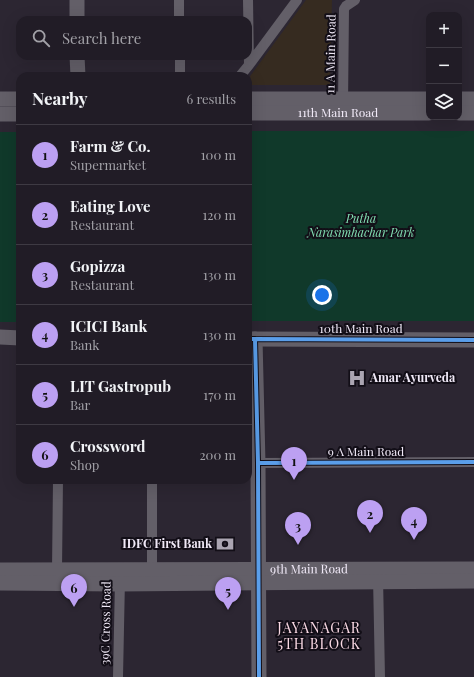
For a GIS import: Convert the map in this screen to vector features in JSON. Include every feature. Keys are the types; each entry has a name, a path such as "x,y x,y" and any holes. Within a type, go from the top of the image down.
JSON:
{"main road":[{"path":"77,0 77,16"},
{"path":"77,60 78,72"},
{"path":"0,99 16,99"},
{"name":"11th Main Road","path":"252,99 426,113"},
{"name":"11th Main Road","path":"252,113 426,99"},
{"path":"462,99 474,99"},
{"path":"462,113 474,113"},
{"path":"0,114 16,114"},
{"path":"0,337 16,338"},
{"path":"252,339 258,463 259,677"},
{"name":"10th Main Road","path":"252,339 474,340"},
{"name":"9th Main Road","path":"0,570 57,570 120,577 152,569 259,577"},
{"name":"9th Main Road","path":"378,576 474,569"},
{"name":"9th Main Road","path":"0,583 120,577 378,576 474,581"}],"street":[{"path":"179,0 179,16"},
{"path":"248,0 248,16"},
{"path":"243,72 297,0"},
{"name":"11 A Main Road","path":"343,106 344,9 355,0"},
{"path":"180,60 180,72"},
{"path":"249,60 249,65"},
{"name":"9 A Main Road","path":"258,463 474,462"},
{"path":"57,570 58,484"},
{"path":"152,484 152,569"},
{"path":"378,576 380,677"},
{"name":"39C Cross Road","path":"118,677 120,577"}],"shaded area":[{"path":"306,0 332,0 330,85 252,85 252,74"}],"green space":[{"name":"Putha Narasimhachar Park","path":"252,131 474,131 474,321 252,321"},
{"path":"0,132 16,132 16,322 0,322"}],"cycle path":[{"path":"252,339 474,340"},
{"path":"255,339 258,463 259,677"},
{"path":"258,463 474,462"}],"place":[{"name":"Amar Ayurveda","path":"357,378"},
{"name":"Farm & Co.","path":"294,480"},
{"name":"Eating Love","path":"370,533"},
{"name":"ICICI Bank","path":"414,540"},
{"name":"IDFC First Bank","path":"225,544"},
{"name":"Gopizza","path":"298,545"},
{"name":"Crossword","path":"74,607"},
{"name":"LIT Gastropub","path":"228,610"}],"district":[{"name":"JAYANAGAR 5TH BLOCK","path":"319,636"}]}
